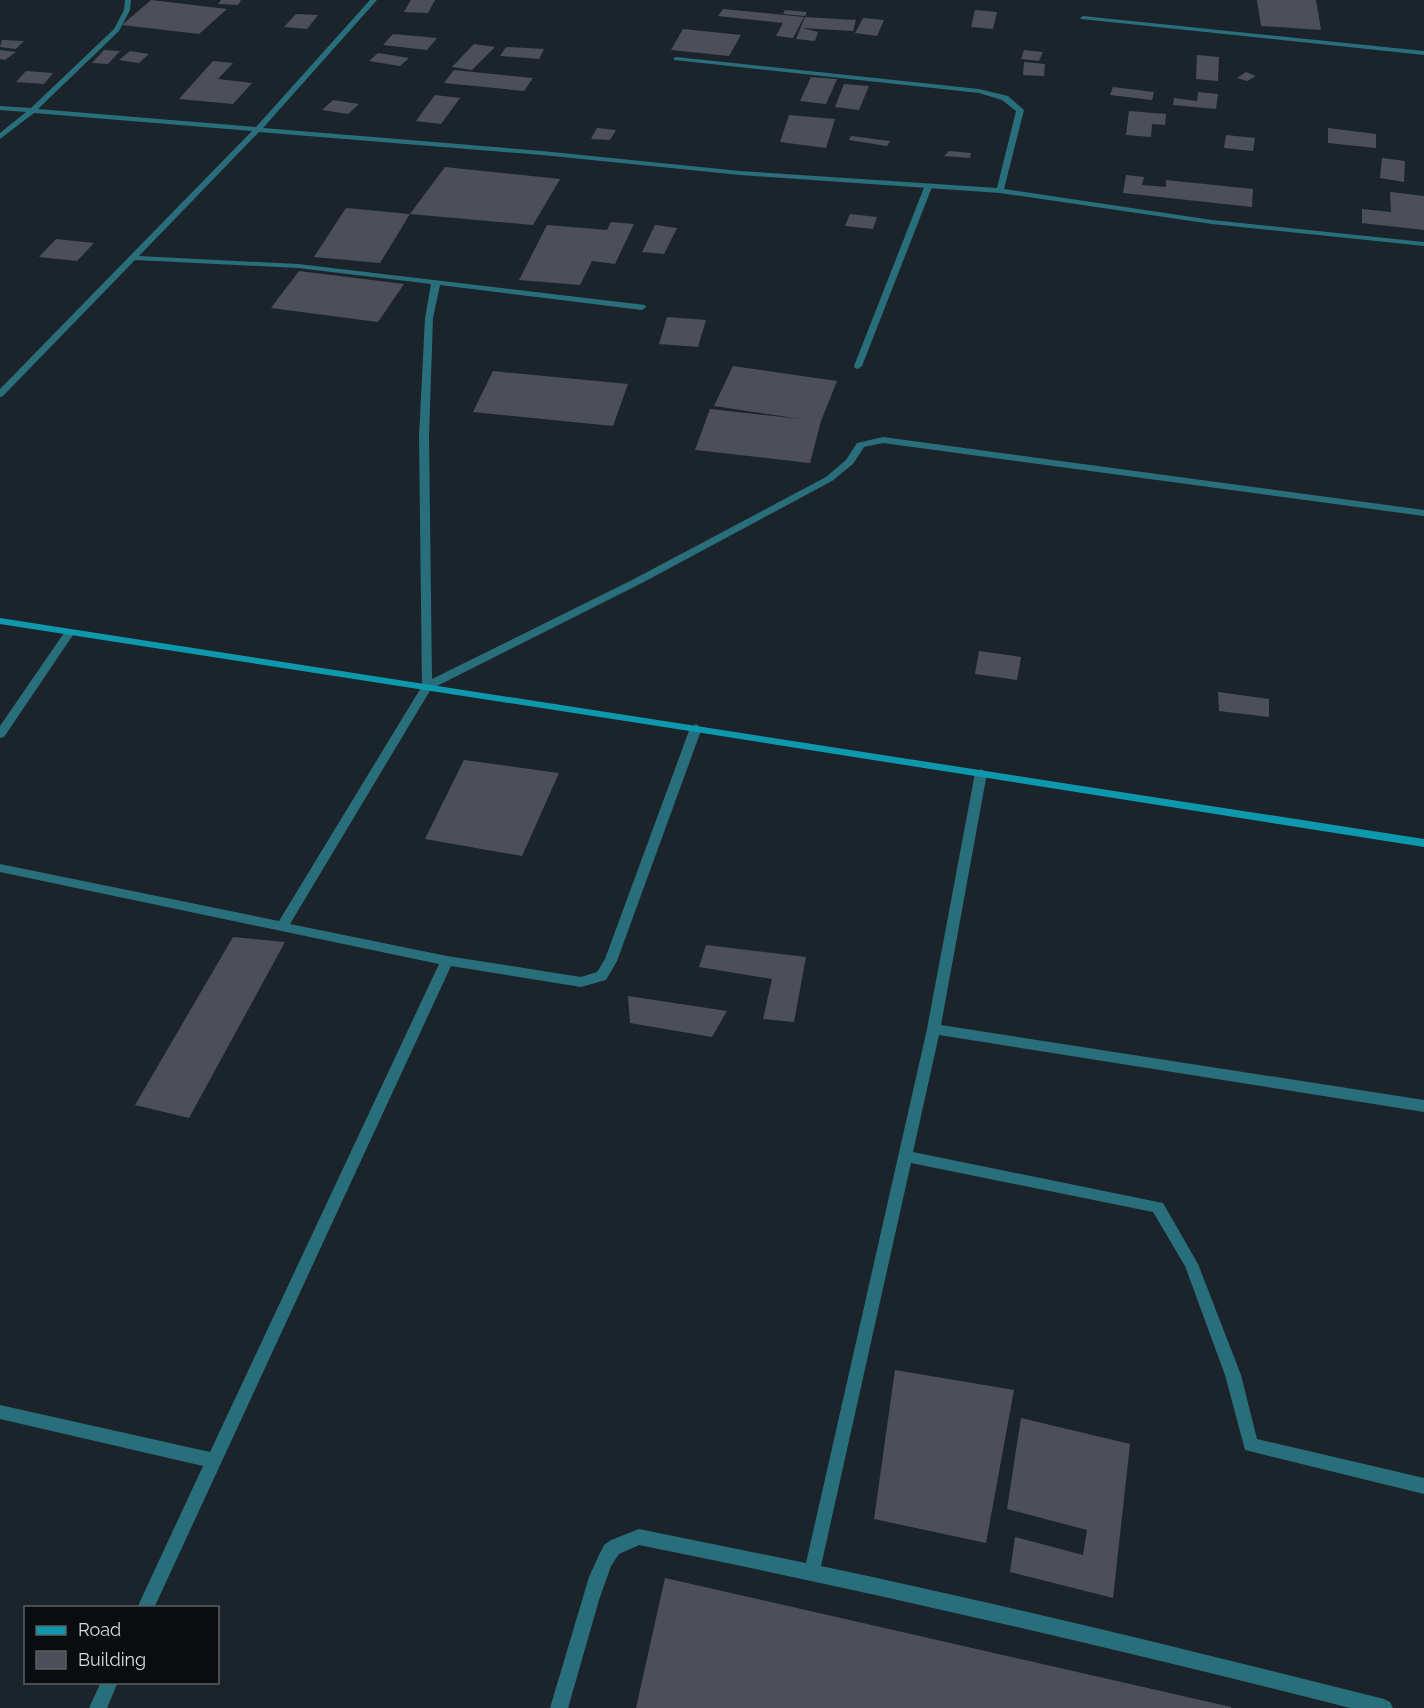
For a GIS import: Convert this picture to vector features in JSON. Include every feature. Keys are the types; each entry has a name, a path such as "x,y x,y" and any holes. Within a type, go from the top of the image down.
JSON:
{"street":[{"path":"0,137 32,111 117,30 127,10 128,0"},
{"path":"0,394 135,258 257,130 374,0"},
{"path":"1083,18 1424,53"},
{"path":"676,59 979,91 1005,98 1020,110 1000,191"},
{"path":"0,108 542,153 740,173 1000,191 1212,222 1424,244"},
{"path":"858,366 928,187"},
{"path":"135,258 298,266 642,307"},
{"path":"282,927 427,686 424,436 429,318 436,282"},
{"path":"427,686 638,581 829,479 850,462 860,445 883,440 1424,513"},
{"path":"0,621 1424,843"},
{"path":"0,734 70,632"},
{"path":"0,868 447,961 581,982 600,976 611,961 696,728"},
{"path":"813,1571 934,1029 981,773"},
{"path":"146,1606 447,961"},
{"path":"934,1029 1424,1106"},
{"path":"905,1156 1158,1207 1195,1275 1233,1375 1251,1445 1424,1486"},
{"path":"0,1412 214,1461"},
{"path":"559,1708 599,1574 609,1552 624,1541 639,1537 813,1571 1153,1649 1384,1708"},
{"path":"98,1708 110,1684"}],"building":[{"path":"151,0 227,9 199,34 122,25"},
{"path":"221,0 241,0 238,5 218,4"},
{"path":"411,0 435,0 428,13 404,12"},
{"path":"1257,0 1316,0 1321,30 1261,26"},
{"path":"723,9 804,17 793,38 776,36 783,23 718,16"},
{"path":"785,10 807,12 805,16 783,14"},
{"path":"975,10 997,12 993,29 971,27"},
{"path":"296,14 318,15 307,29 284,27"},
{"path":"805,17 856,20 853,31 802,28 818,32 815,41 796,39"},
{"path":"863,18 884,20 877,36 855,33"},
{"path":"683,29 741,35 729,56 671,50"},
{"path":"393,34 437,38 427,50 383,45"},
{"path":"2,40 24,41 16,49 0,47"},
{"path":"474,44 495,47 472,70 452,67"},
{"path":"506,47 544,49 539,59 500,56"},
{"path":"0,50 16,52 5,60 0,59"},
{"path":"104,50 120,51 108,64 92,63"},
{"path":"1024,50 1043,52 1039,61 1021,59"},
{"path":"130,51 149,54 139,63 119,60"},
{"path":"378,53 409,58 400,66 369,61"},
{"path":"1197,55 1219,57 1218,81 1196,79"},
{"path":"213,61 233,63 218,79 252,83 233,104 179,99"},
{"path":"1024,62 1045,64 1044,76 1023,75"},
{"path":"454,70 533,78 524,91 444,83"},
{"path":"26,71 53,73 44,84 16,82"},
{"path":"1246,72 1256,76 1247,81 1237,78"},
{"path":"811,77 837,79 826,104 800,101"},
{"path":"844,84 869,86 859,110 835,107"},
{"path":"1113,87 1154,92 1152,100 1110,95"},
{"path":"1198,92 1218,94 1216,109 1173,105 1174,98 1197,101"},
{"path":"435,95 460,98 441,124 416,121"},
{"path":"333,100 359,104 348,114 322,110"},
{"path":"1129,111 1166,114 1165,125 1152,124 1151,137 1126,135"},
{"path":"789,115 835,119 826,148 780,142"},
{"path":"597,128 616,130 610,140 591,139"},
{"path":"1328,128 1376,134 1376,148 1328,143"},
{"path":"1226,135 1255,138 1253,151 1224,148"},
{"path":"851,136 890,141 887,146 849,140"},
{"path":"949,151 971,153 970,158 944,156"},
{"path":"1382,158 1405,161 1404,182 1380,178"},
{"path":"445,167 560,179 533,225 410,214"},
{"path":"1126,175 1144,177 1142,185 1166,187 1166,180 1253,189 1252,207 1123,193"},
{"path":"1390,192 1424,196 1424,230 1362,223 1362,209 1391,212"},
{"path":"346,208 410,214 380,263 314,257"},
{"path":"850,214 877,217 873,229 845,226"},
{"path":"611,222 634,224 615,264 592,261 580,285 519,280 547,225 607,230"},
{"path":"655,225 677,228 664,254 642,252"},
{"path":"56,239 94,243 77,261 39,257"},
{"path":"299,271 404,284 378,322 271,308"},
{"path":"667,317 706,320 698,347 659,344"},
{"path":"733,366 837,381 821,421 810,463 695,450 710,409 801,419 714,406"},
{"path":"493,371 628,384 613,426 473,412"},
{"path":"979,651 1021,657 1017,680 975,674"},
{"path":"1218,692 1269,699 1269,717 1219,711"},
{"path":"464,760 559,773 522,856 425,839"},
{"path":"233,937 285,942 189,1118 135,1105"},
{"path":"706,945 806,957 794,1022 763,1019 772,979 699,967"},
{"path":"628,996 727,1011 712,1037 630,1023"},
{"path":"895,1370 1014,1390 986,1543 874,1519"},
{"path":"1021,1418 1130,1444 1113,1598 1010,1572 1015,1537 1083,1555 1087,1530 1007,1509"},
{"path":"665,1578 1231,1707 1231,1708 636,1708"}]}
